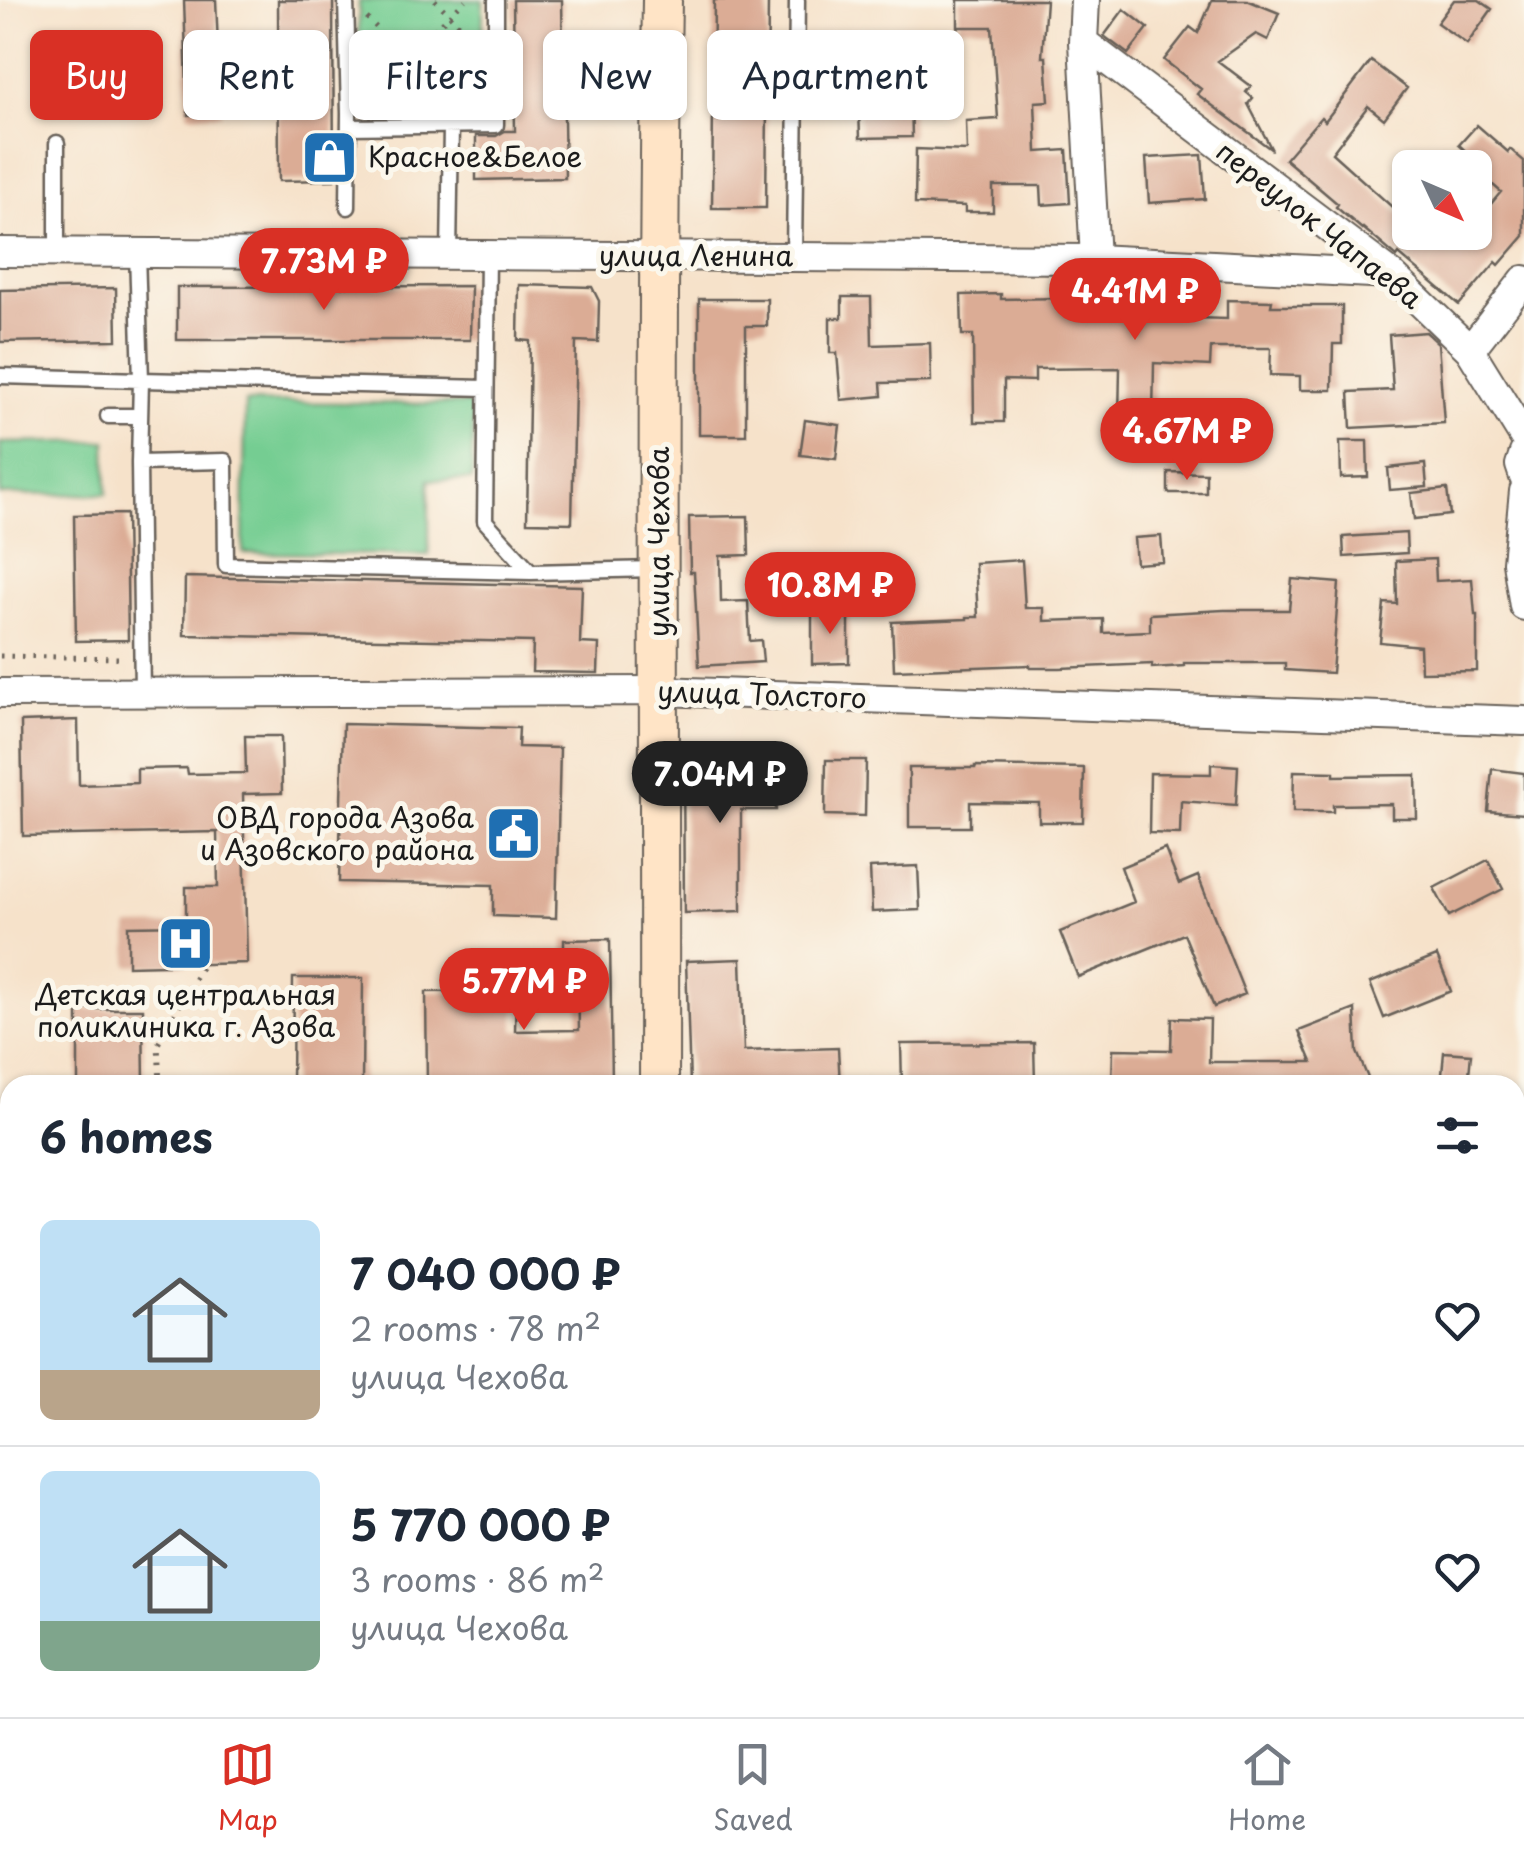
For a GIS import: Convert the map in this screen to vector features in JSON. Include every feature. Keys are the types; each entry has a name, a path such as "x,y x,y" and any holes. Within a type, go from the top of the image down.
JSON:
{"main road":[{"name":"улица Чехова","path":"659,1075 657,256 662,0"}],"street":[{"path":"1085,0 1082,42 1095,259"},
{"name":"переулок Чапаева","path":"1082,42 1391,274 1470,350 1524,438"},
{"name":"улица Ленина","path":"0,252 1095,259 1391,274"},
{"path":"1470,350 1524,280"},
{"path":"1524,453 1520,465 1524,477"},
{"path":"1524,491 1517,562 1524,606"},
{"name":"улица Толстого","path":"0,693 660,692 1524,721"}],"lane":[{"path":"346,0 348,207"},
{"path":"496,0 496,30"},
{"path":"794,257 796,0"},
{"path":"349,120 451,126 496,125 496,120"},
{"path":"448,255 451,126"},
{"path":"56,252 58,143"},
{"path":"137,252 142,694"},
{"path":"488,255 485,521 530,572"},
{"path":"0,376 486,388"},
{"path":"108,416 140,416"},
{"path":"139,463 225,461 226,564 530,572 660,569"}],"path":[{"path":"436,0 465,30"},
{"path":"435,30 465,0"},
{"path":"360,11 379,30"},
{"path":"469,120 474,125"},
{"path":"0,656 142,658"},
{"path":"160,1075 158,1044 203,964"}],"green space":[{"path":"483,0 483,30 359,30 359,1"},
{"path":"245,402 473,404 472,480 429,480 429,555 243,553"},
{"path":"106,441 107,494 0,495 0,443"}],"building":[{"path":"184,0 216,0 217,30 185,30"},
{"path":"278,0 333,0 334,180 279,181 279,120 329,120 329,30 278,30"},
{"path":"513,0 562,0 563,30 543,30 543,120 564,120 565,178 476,180 476,136 515,131 515,120 523,120 523,30 513,30"},
{"path":"714,0 768,0 768,30 714,30"},
{"path":"958,0 1046,0 1042,57 1046,57 1049,101 1035,102 1037,152 1067,150 1070,203 1042,205 1041,186 993,186 993,212 965,212 965,206 915,204 916,149 967,151 966,121 998,119 992,27 958,27"},
{"path":"1212,0 1247,0 1279,13 1268,40 1256,34 1218,61 1251,86 1246,92 1253,98 1248,104 1272,150 1197,94 1201,89 1164,60 1190,27 1198,33"},
{"path":"1454,0 1479,0 1492,9 1467,44 1437,23"},
{"path":"1124,9 1148,28 1128,54 1104,36"},
{"path":"1371,61 1407,88 1384,119 1368,106 1332,153 1392,207 1392,250 1492,250 1492,203 1501,192 1492,184 1492,150 1465,150 1459,145 1477,125 1524,161 1524,236 1459,305 1399,254 1397,257 1362,229 1285,159 1321,117 1325,121"},
{"path":"713,120 767,120 766,208 712,208"},
{"path":"859,120 912,120 912,137 860,138"},
{"path":"1202,155 1205,199 1149,203 1146,158"},
{"path":"519,285 592,287 599,301 598,342 576,341 572,523 527,522 530,341 518,340"},
{"path":"471,286 470,340 177,340 177,287"},
{"path":"116,288 117,340 0,342 0,290"},
{"path":"1001,294 1001,299 1126,297 1127,316 1227,319 1227,300 1272,301 1271,306 1342,306 1342,344 1333,344 1332,390 1300,390 1300,376 1270,375 1271,348 1211,348 1210,366 1154,363 1153,418 1119,418 1120,368 1035,369 1035,381 1004,380 1004,422 974,422 973,335 962,335 961,295"},
{"path":"842,297 871,297 872,345 930,343 931,382 881,383 882,396 841,400 837,353 830,353 830,318 842,318"},
{"path":"699,299 767,299 767,326 746,326 746,435 699,435"},
{"path":"1426,332 1438,343 1444,423 1351,428 1349,392 1393,390 1389,335"},
{"path":"805,420 840,425 836,459 800,455"},
{"path":"1340,441 1367,441 1368,477 1341,478"},
{"path":"1425,464 1427,487 1390,490 1388,468"},
{"path":"1168,472 1206,473 1206,493 1168,493"},
{"path":"1447,489 1450,515 1414,519 1411,493"},
{"path":"126,514 128,640 76,641 74,515"},
{"path":"748,516 749,555 720,556 721,602 748,601 750,641 761,640 763,662 699,666 689,517"},
{"path":"1406,533 1407,553 1344,557 1343,537"},
{"path":"1161,536 1163,562 1136,564 1134,538"},
{"path":"1435,559 1436,581 1472,579 1477,615 1477,671 1421,672 1420,646 1380,642 1384,603 1397,604 1396,561"},
{"path":"1022,560 1025,608 1044,608 1044,621 1103,619 1103,633 1150,631 1150,614 1289,610 1292,579 1339,583 1332,673 1285,670 1285,663 894,670 892,622 978,617 975,563"},
{"path":"185,577 582,586 580,643 599,644 598,673 532,672 533,642 184,635"},
{"path":"849,610 849,663 812,664 812,611"},
{"path":"78,720 79,785 137,783 137,769 187,768 188,774 246,773 245,736 281,736 282,793 243,794 247,963 128,966 128,926 186,925 186,887 218,887 217,832 23,836 21,722"},
{"path":"343,724 519,728 518,747 560,748 556,918 493,916 493,885 339,882"},
{"path":"775,757 776,810 741,810 741,911 684,913 683,758"},
{"path":"826,760 866,760 865,816 825,815"},
{"path":"1211,764 1238,766 1236,805 1181,801 1180,834 1149,833 1150,773 1211,774"},
{"path":"909,768 1084,768 1083,822 1039,822 1039,803 970,802 970,827 909,827"},
{"path":"1492,769 1524,773 1524,814 1488,811"},
{"path":"1294,771 1334,772 1334,776 1416,775 1417,818 1392,818 1392,804 1333,805 1333,812 1293,812"},
{"path":"1165,849 1179,884 1198,876 1245,994 1214,1007 1184,934 1078,977 1060,932 1134,902 1121,867"},
{"path":"1488,860 1503,889 1449,916 1434,888"},
{"path":"918,866 920,910 872,912 870,868"},
{"path":"610,939 612,1075 427,1075 426,992 516,991 515,1031 579,1030 578,975 564,975 564,940"},
{"path":"1437,956 1451,991 1384,1018 1370,983"},
{"path":"741,959 744,1051 838,1048 839,1075 690,1075 686,961"},
{"path":"293,978 363,978 362,1075 292,1075"},
{"path":"78,1009 143,1009 144,1075 78,1075"},
{"path":"1355,1009 1357,1052 1367,1075 1112,1075 1113,1049 1171,1050 1172,1018 1210,1019 1209,1062 1312,1062 1299,1031"},
{"path":"1034,1043 1035,1075 902,1075 901,1044"},
{"path":"1444,1052 1471,1054 1469,1075 1442,1075"}],"place":[{"name":"Красное&Белое","path":"329,157"},
{"name":"ОВД города Азова и Азовского района","path":"513,834"},
{"name":"Детская центральная поликлиника г. Азова","path":"186,944"}]}
